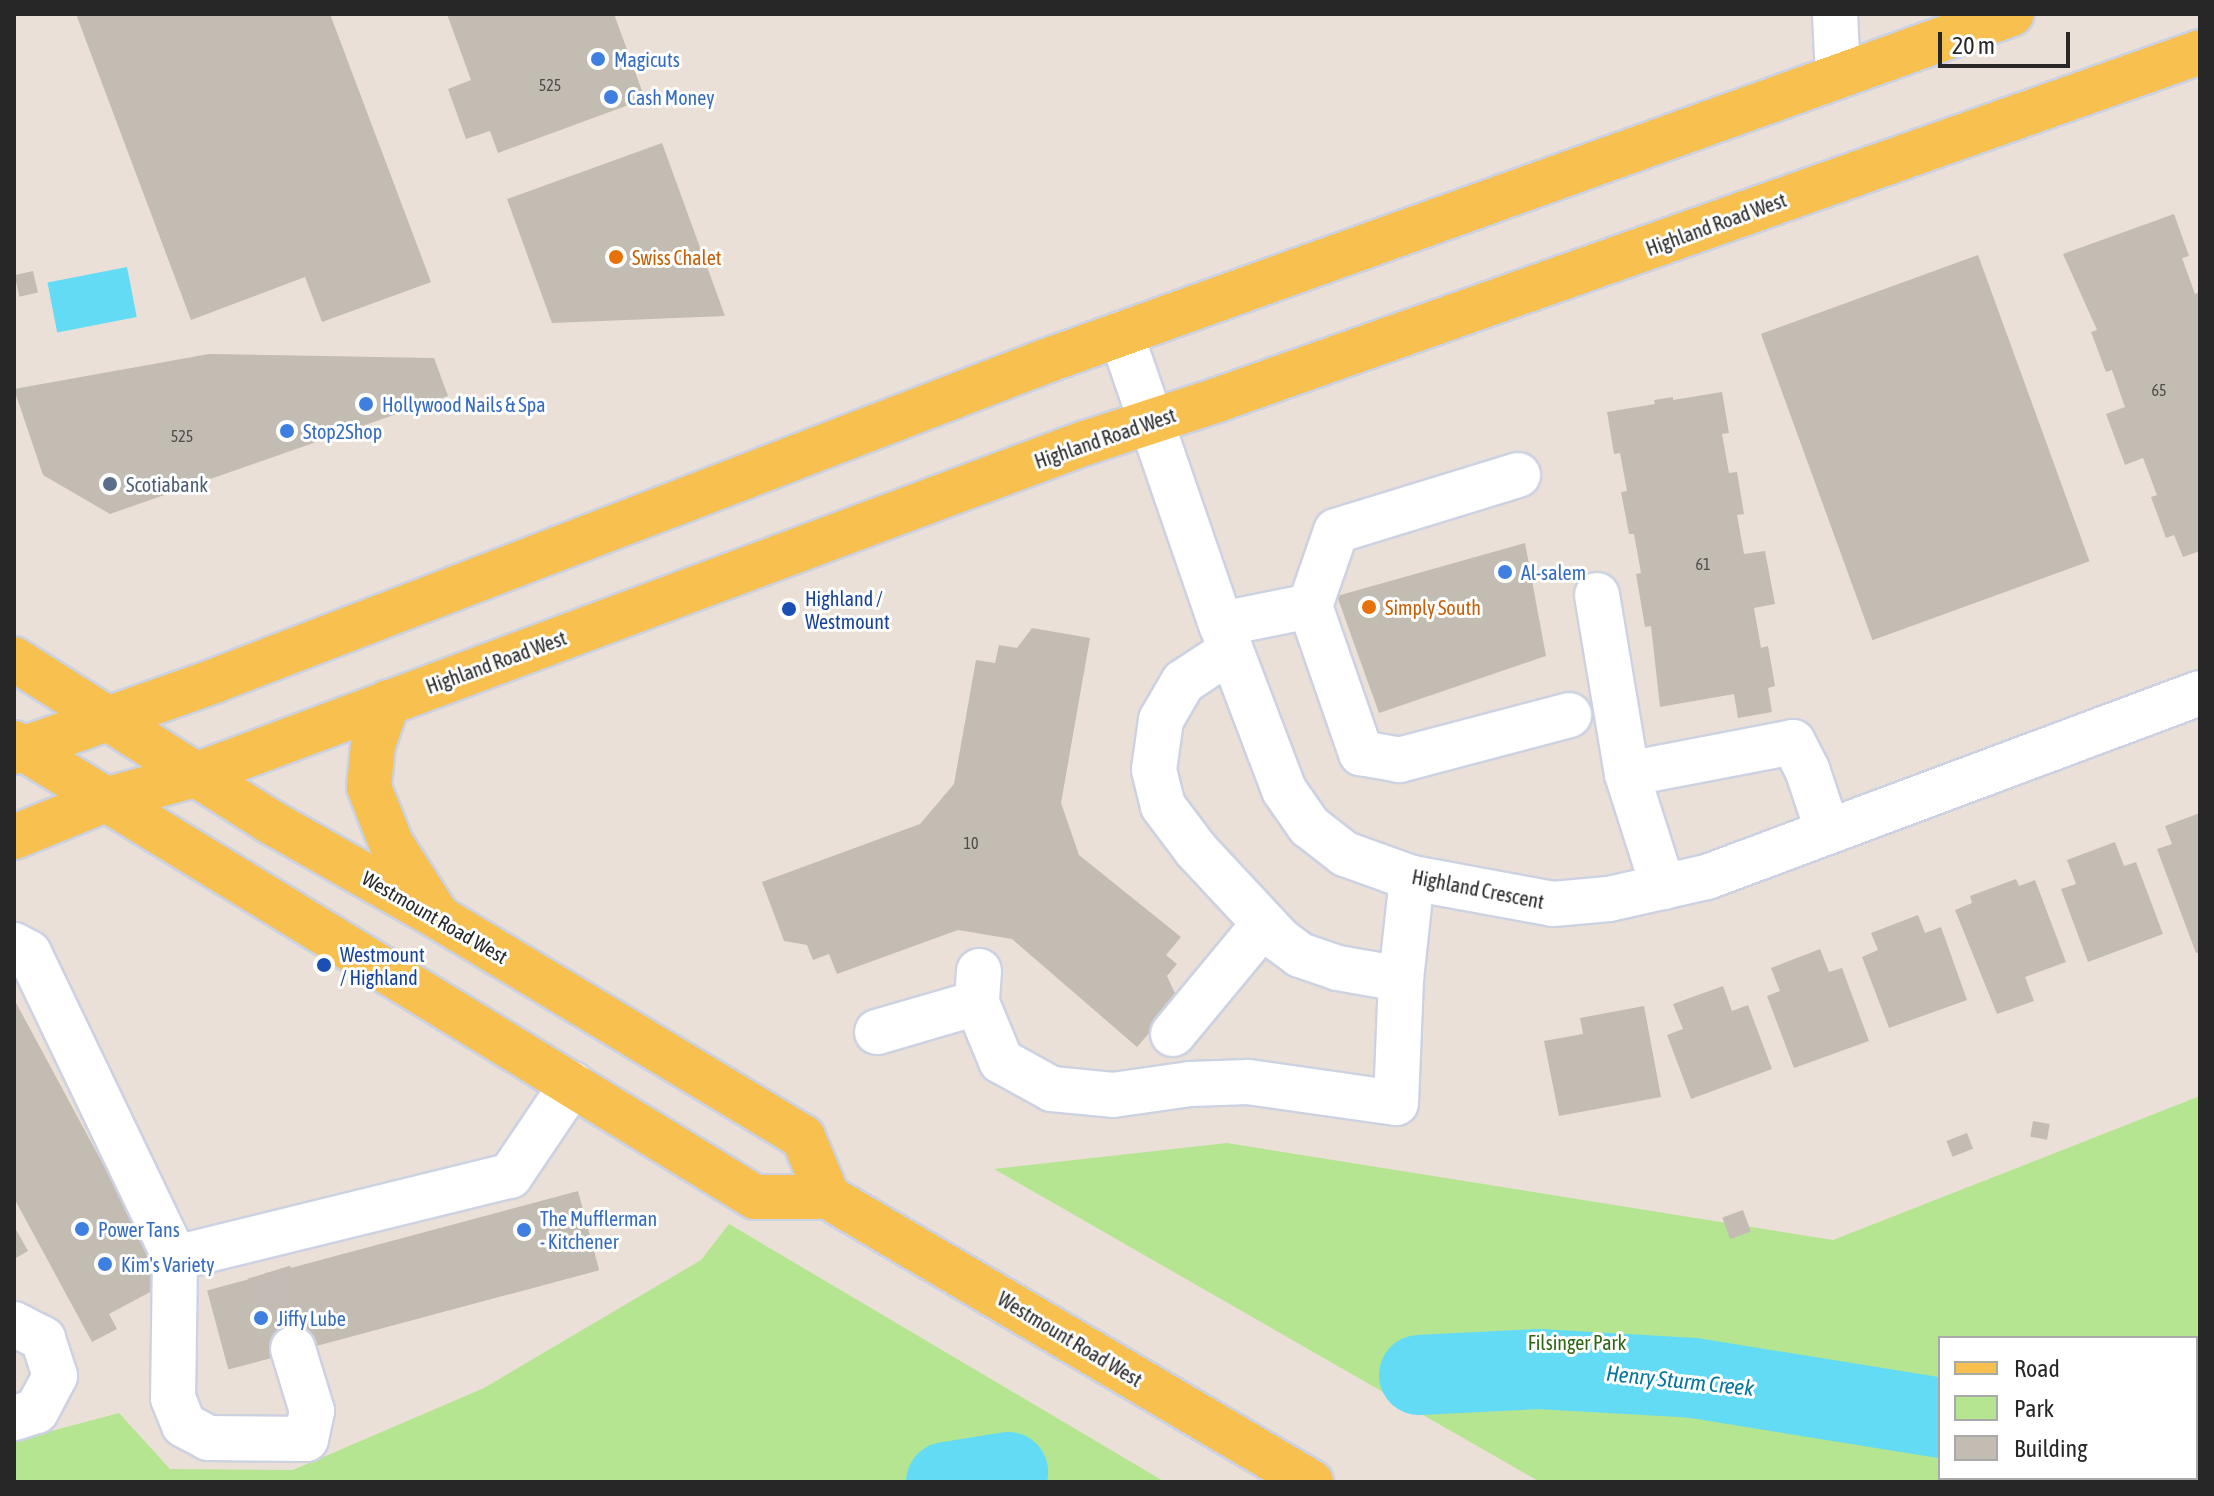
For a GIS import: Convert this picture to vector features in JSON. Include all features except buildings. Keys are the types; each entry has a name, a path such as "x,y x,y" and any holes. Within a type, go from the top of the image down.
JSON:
{"main road":[{"path":"17,747 111,719 1121,334 1838,76 1979,19"},
{"name":"Highland Road West","path":"14,837 108,799 195,775 1151,422 2200,52"},
{"name":"Westmount Road West","path":"14,659 195,775 803,1137 828,1197 1311,1482"},
{"path":"388,702 373,745 369,787 391,843 438,917"},
{"path":"17,747 108,799 755,1197 828,1197"}],"street":[{"path":"1835,14 1838,76"},
{"name":"Highland Crescent","path":"1121,334 1226,637 1284,790 1309,826 1345,854 1412,878 1553,904 1609,899 1707,877 2200,693"},
{"path":"1518,475 1336,531 1310,606 1361,753 1399,760 1569,715"},
{"path":"1597,595 1627,774 1663,887"},
{"path":"1310,606 1226,637 1183,682 1161,720 1154,770 1163,806 1196,850 1264,924 1300,955 1338,968 1401,979"},
{"path":"1627,774 1793,742 1807,769 1828,832"},
{"path":"877,1032 978,987 1001,1061 1052,1089 1113,1095 1190,1084 1248,1082 1396,1103 1401,979 1412,878"},
{"path":"1173,1034 1264,924"},
{"path":"14,945 29,953 175,1258 173,1398 184,1425 208,1438 306,1439 312,1411 293,1349"},
{"path":"175,1258 263,1255 510,1176 572,1084"},
{"path":"14,1324 43,1339 55,1376 36,1411 14,1418"}],"green space":[{"name":"Filsinger Park","path":"2200,1096 2200,1482 1540,1482 994,1169 1227,1143 1833,1240"},
{"path":"729,1224 1165,1482 14,1482 14,1441 119,1413 170,1469 293,1470 484,1388 701,1260"}],"water":[{"path":"127,267 137,317 57,333 47,282"}],"waterway":[{"name":"Henry Sturm Creek","path":"1419,1375 1539,1369 1694,1378 1938,1418"},
{"name":"Henry Sturm Creek","path":"946,1482 1008,1472"}],"tunnel":[{"path":"269,1272 293,1349"}],"place":[{"name":"Magicuts","path":"598,59"},
{"name":"Cash Money","path":"611,97"},
{"name":"Swiss Chalet","path":"616,257"},
{"name":"Hollywood Nails & Spa","path":"366,404"},
{"name":"Stop2Shop","path":"287,431"},
{"name":"Scotiabank","path":"110,484"},
{"name":"Al-salem","path":"1505,572"},
{"name":"Simply South","path":"1369,607"},
{"name":"Highland / Westmount","path":"789,609"},
{"name":"Westmount / Highland","path":"324,965"},
{"name":"Power Tans","path":"82,1229"},
{"name":"The Mufflerman - Kitchener","path":"524,1230"},
{"name":"Kim's Variety","path":"105,1264"},
{"name":"Jiffy Lube","path":"261,1318"}]}
